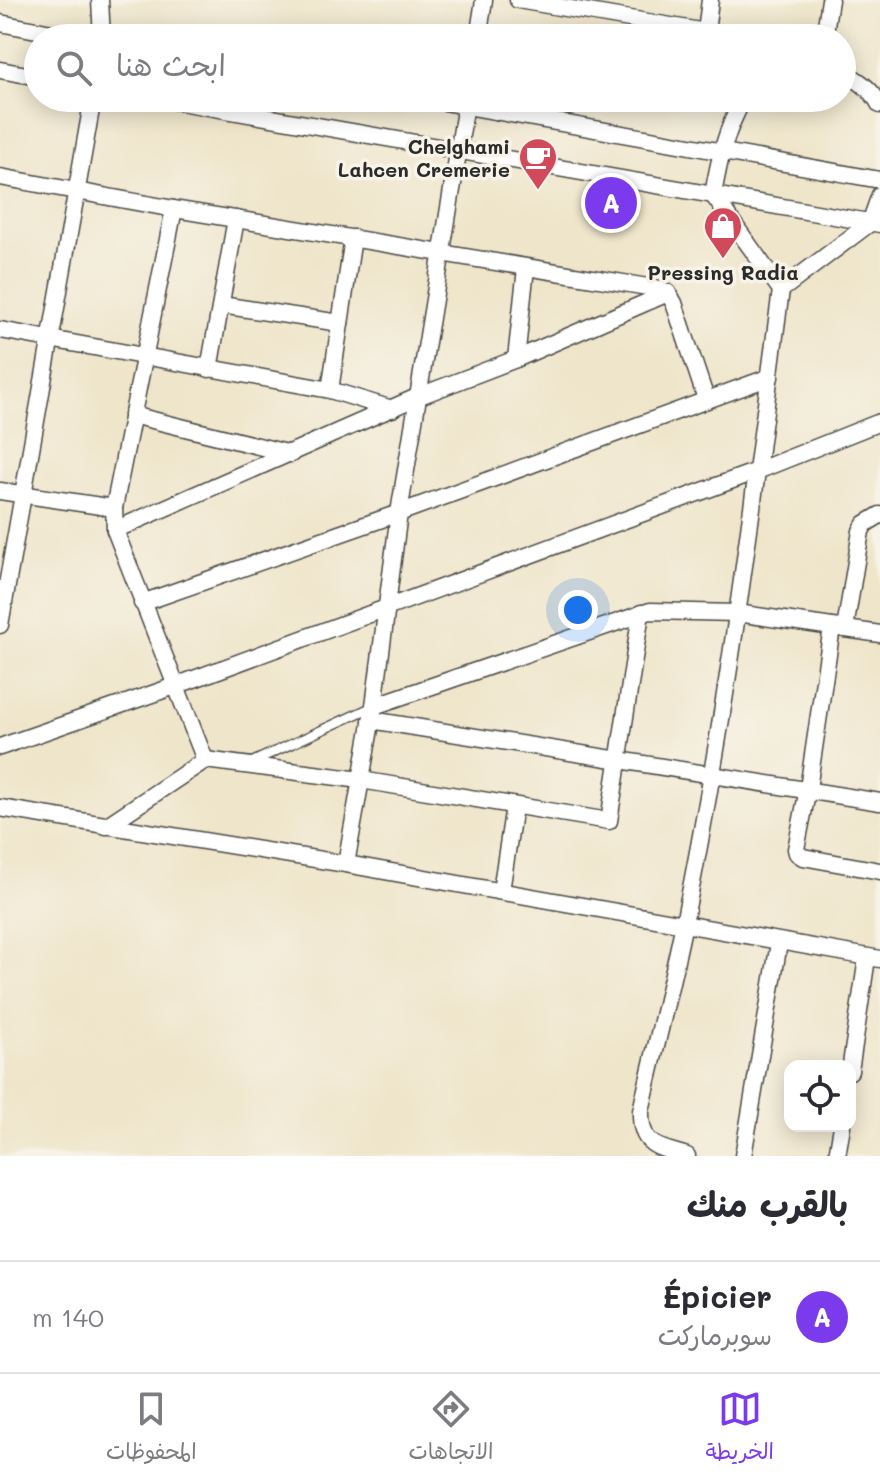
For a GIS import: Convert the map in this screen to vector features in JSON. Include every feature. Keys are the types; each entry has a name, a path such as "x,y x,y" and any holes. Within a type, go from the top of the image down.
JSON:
{"street":[{"path":"100,0 101,24"},
{"path":"480,24 484,0"},
{"path":"518,0 650,24"},
{"path":"710,0 710,24"},
{"path":"826,24 830,0"},
{"path":"0,23 24,28"},
{"path":"0,70 24,74"},
{"path":"856,79 878,97"},
{"path":"0,625 90,112"},
{"path":"238,112 875,224"},
{"path":"346,864 372,713 417,397 465,112"},
{"path":"518,112 880,180"},
{"path":"687,1156 655,1146 647,1140 641,1111 684,923 711,775 737,613 781,290 713,195 720,152 736,112"},
{"path":"0,177 526,268 651,286 668,293 674,303 706,399"},
{"path":"781,290 875,224 880,195"},
{"path":"174,209 114,508 115,530 205,760"},
{"path":"209,369 236,219"},
{"path":"330,390 353,238"},
{"path":"516,359 526,268"},
{"path":"115,530 417,397 516,359 668,293"},
{"path":"221,305 340,323"},
{"path":"0,330 330,390 392,409"},
{"path":"142,603 770,377"},
{"path":"132,415 291,454"},
{"path":"0,747 175,686 757,471 880,422"},
{"path":"0,491 114,508"},
{"path":"880,515 865,524 861,531 838,628 796,847 798,855 880,871"},
{"path":"372,713 650,611 737,613 880,634"},
{"path":"106,826 205,760 361,780 609,821 641,613"},
{"path":"372,713 618,759 880,802"},
{"path":"501,891 514,806"},
{"path":"0,808 346,864 874,958 852,1060"},
{"path":"743,1156 779,943"},
{"path":"837,1156 841,1132"}],"lane":[{"path":"245,765 372,713"}],"place":[{"name":"Chelghami Lahcen Cremerie","path":"538,191"},
{"name":"Épicier","path":"611,203"},
{"name":"Pressing Radia","path":"723,260"}]}
